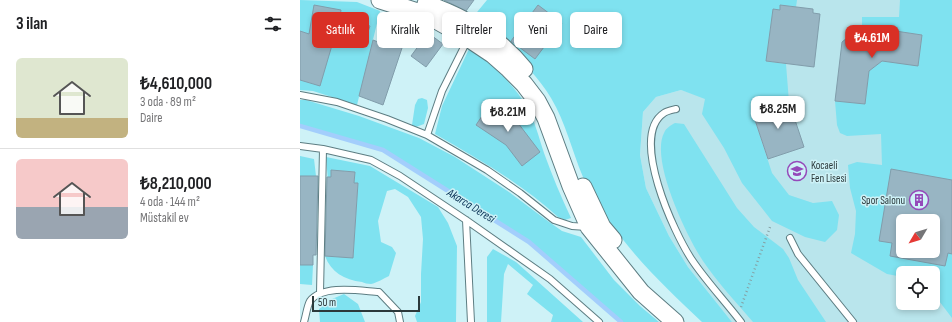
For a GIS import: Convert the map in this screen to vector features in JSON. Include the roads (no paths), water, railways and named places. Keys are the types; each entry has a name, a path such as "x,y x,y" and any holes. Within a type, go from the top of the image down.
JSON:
{"main road":[{"path":"380,0 427,15 442,23"},
{"path":"415,0 433,6 471,24 495,40 520,64 538,86 552,109 578,176 602,227 663,301 689,322"},
{"path":"483,48 509,69 537,101 546,118 571,186 589,227 641,292 675,322"}],"lane":[{"path":"427,135 442,91 463,48"},
{"path":"300,95 337,102 387,118 427,135 487,170 520,193 554,220 572,226 589,227"},
{"path":"676,109 665,112 656,120 652,133 651,152 661,198 680,240 692,260 739,320"},
{"path":"300,146 323,149 371,160 400,176 550,279 599,322"},
{"path":"320,293 323,149"},
{"path":"466,220 471,322"},
{"path":"790,238 798,254 852,322"},
{"path":"304,322 310,301 320,293 346,289 379,292 398,312 400,322"}],"waterway":[{"name":"Akarca Deresi","path":"300,126 383,150 529,242 621,322"}],"place":[{"name":"Kocaeli Fen Lisesi","path":"797,171"},
{"name":"Spor Salonu","path":"919,200"}]}
